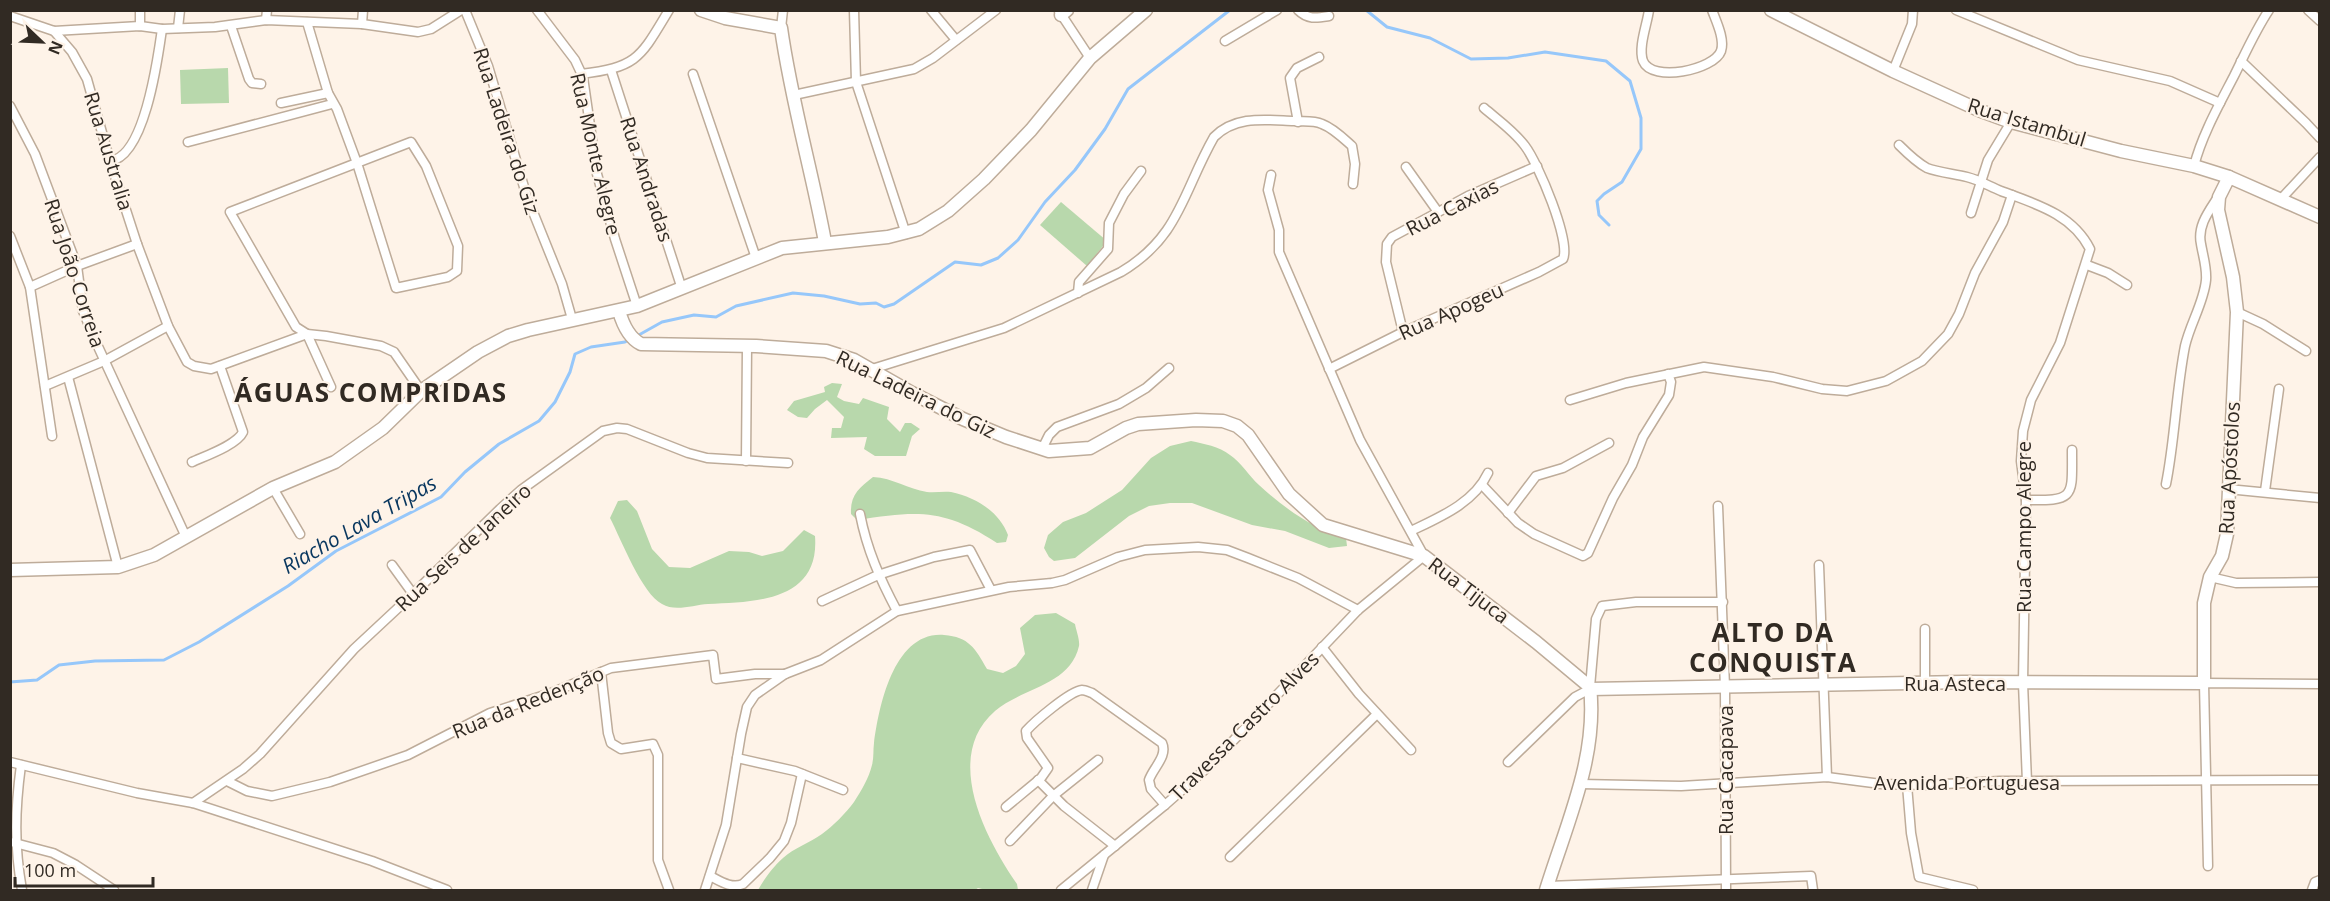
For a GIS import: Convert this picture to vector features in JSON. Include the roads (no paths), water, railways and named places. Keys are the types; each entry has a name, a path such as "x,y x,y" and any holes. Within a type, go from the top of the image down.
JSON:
{"street":[{"path":"140,10 140,26"},
{"path":"178,28 180,10"},
{"path":"266,20 267,10"},
{"path":"362,24 363,10"},
{"path":"10,16 54,31 140,26 162,29 231,26 266,20 362,24 418,32 431,29 463,10"},
{"name":"Rua Ladeira do Giz","path":"463,10 488,66 527,197 562,284 572,319"},
{"name":"Rua Monte Alegre","path":"537,10 575,60 581,74 597,174 637,306"},
{"path":"581,74 611,70 635,59 669,10"},
{"path":"701,10 725,18 781,28"},
{"path":"783,10 781,28 825,242"},
{"path":"854,10 856,82 906,234"},
{"path":"931,10 956,40"},
{"path":"794,94 914,69 933,58 996,10"},
{"path":"10,570 118,567 154,555 273,488 335,462 383,428 421,391 478,352 508,336 572,319 637,306 782,248 825,242 878,239 906,234 933,222 984,179 1031,130 1090,58 1146,10"},
{"path":"1225,41 1277,10"},
{"path":"1298,10 1305,17 1310,18 1329,16"},
{"path":"1649,10 1641,54 1644,64 1653,70 1672,73 1688,70 1716,58 1721,50 1719,30 1712,10"},
{"name":"Rua Istambul","path":"1771,10 1893,71 2011,122 2121,151 2194,166 2229,177 2319,218"},
{"path":"1893,71 1912,24 1914,10"},
{"path":"1956,10 1978,14 2078,60 2170,81 2220,103"},
{"path":"2194,166 2220,103 2269,10"},
{"path":"2308,10 2319,21"},
{"path":"1062,12 1090,58"},
{"path":"307,22 328,93 357,163 396,288 448,277 458,271 458,246 426,166 411,142 357,163 230,212 296,327 307,334 381,346 394,352 421,391"},
{"path":"231,26 249,79 252,83 261,84"},
{"path":"110,161 120,157 138,131 156,67 162,29"},
{"name":"Rua Australia","path":"54,31 72,52 87,79 137,244 168,326 187,362 201,368 220,366"},
{"path":"1298,122 1290,78 1298,68 1319,57"},
{"path":"2241,61 2307,123 2319,138"},
{"name":"Rua Andradas","path":"611,70 682,289"},
{"path":"693,74 756,258"},
{"path":"281,103 328,93"},
{"path":"188,142 332,104"},
{"name":"Rua João Correia","path":"10,106 35,154 77,266 83,312 186,537"},
{"path":"1484,108 1517,136 1537,166"},
{"path":"872,369 993,332 1139,262 1154,249 1182,208 1208,148 1222,129 1245,121 1312,121 1325,125 1352,146 1355,164 1353,184"},
{"path":"1971,213 1988,160 2011,122"},
{"path":"1570,400 1626,383 1711,367 1773,377 1822,389 1847,391 1886,381 1922,361 1948,334 1959,314 1975,273 2003,222 2012,195 1980,181 1929,169 1899,144"},
{"path":"2280,200 2319,157"},
{"name":"Rua Caxias","path":"1403,333 1386,262 1387,244 1392,237 1468,196 1537,166"},
{"name":"Rua Apogeu","path":"1329,369 1559,263 1565,254 1565,248 1545,181 1537,166"},
{"path":"1406,167 1438,212"},
{"path":"1078,293 1079,282 1108,249 1109,223 1124,194 1141,171"},
{"name":"Rua Tijuca","path":"1271,175 1268,190 1279,230 1279,252 1360,440 1424,556 1536,642 1590,688"},
{"path":"2166,484 2187,335 2206,282 2205,262 2200,241 2202,228 2206,214 2219,197 2229,177"},
{"name":"Rua Campo Alegre","path":"2012,195 2042,206 2069,221 2082,235 2090,249 2087,265 2060,343 2031,400 2023,431 2021,461 2026,500 2023,683 2027,782"},
{"name":"Rua Apóstolos","path":"2208,866 2204,603 2210,577 2222,556 2226,534 2237,312 2233,277 2218,210 2219,197"},
{"path":"11,240 30,287 52,436"},
{"path":"30,287 77,266 137,244"},
{"path":"2087,265 2108,273 2127,285"},
{"name":"Rua Ladeira do Giz","path":"618,311 631,336 642,344 826,351 854,360 872,369 943,410 1006,437 1057,452 1090,448 1138,424 1196,420 1223,421 1237,426 1248,435 1289,494 1323,525 1424,556"},
{"path":"2237,312 2263,324 2306,351"},
{"path":"45,386 104,361 168,326"},
{"path":"192,462 232,443 243,432 220,366 307,334"},
{"path":"307,334 331,387"},
{"path":"746,461 747,347"},
{"path":"1042,449 1049,435 1057,427 1119,404 1146,388 1169,368"},
{"path":"1482,486 1518,523 1546,541 1583,556 1588,553 1613,498 1632,465 1643,437 1669,395 1671,382 1668,374"},
{"path":"68,377 118,567"},
{"path":"2265,491 2279,389"},
{"name":"Rua Seis de Janeiro","path":"192,803 227,781 260,754 354,649 521,490 603,431 617,428 627,429 707,458 788,463"},
{"path":"1508,513 1536,476 1563,468 1609,443"},
{"path":"2026,500 2060,500 2068,495 2072,485 2072,450"},
{"path":"1411,531 1458,507 1482,486 1488,473"},
{"path":"273,488 300,534"},
{"path":"2228,489 2319,498"},
{"name":"Rua Cacapava","path":"1718,506 1725,687 1726,891"},
{"path":"860,514 866,544 878,575 897,611"},
{"path":"705,891 726,825 747,707 754,695 785,674 820,660 897,611 991,591 1059,582 1118,557 1145,550 1198,547 1227,550 1258,562 1298,578 1358,610"},
{"path":"822,600 878,575 934,557 970,550 991,591"},
{"name":"Travessa Castro Alves","path":"1061,891 1165,806 1246,730 1358,610 1424,556"},
{"path":"392,565 413,594"},
{"path":"1819,565 1827,777"},
{"path":"2210,577 2236,583 2319,582"},
{"path":"1723,602 1636,602 1602,606 1596,619 1590,688 1592,724 1588,749 1580,784 1547,888 1811,876 1813,891"},
{"path":"1925,683 1926,629"},
{"path":"1322,647 1377,714 1411,750"},
{"name":"Rua da Redenção","path":"227,781 247,791 272,796 350,777 408,755 490,713 551,693 611,668 713,655 716,679 755,674 785,674"},
{"path":"601,672 611,743 621,749 653,744 658,755 658,860 669,891"},
{"name":"Rua Asteca","path":"1590,688 1925,683 2319,684"},
{"path":"1508,762 1575,698 1590,688"},
{"path":"1006,807 1038,780 1048,768 1027,738 1026,731 1074,693 1086,691 1162,743 1165,750 1149,780 1151,789 1165,806"},
{"path":"1230,857 1377,714"},
{"path":"737,758 801,774 843,790"},
{"path":"1010,841 1053,796 1098,760"},
{"path":"10,762 136,793 192,803 372,861 447,891"},
{"path":"21,765 13,843 22,891"},
{"path":"710,876 726,884 738,886 778,849 791,823 801,774"},
{"name":"Avenida Portuguesa","path":"1580,784 1649,786 1725,784 1827,777 1906,785 2319,780"},
{"path":"1038,780 1053,796 1115,846"},
{"path":"1906,785 1918,877 1973,891"},
{"path":"13,843 53,853 76,865 114,891"},
{"path":"1092,891 1104,855"},
{"path":"2312,891 2315,882 2319,880"}],"waterway":[{"name":"Riacho Lava Tripas","path":"637,336 662,322 694,315 716,317 736,306 793,293 824,296 860,304 876,303 884,307 894,304 955,262 981,265 998,258 1018,240 1045,202 1075,170 1105,129 1128,89 1230,10"},
{"name":"Riacho Lava Tripas","path":"1366,10 1387,27 1430,38 1471,59 1508,58 1545,52 1606,61 1630,81 1641,118 1641,149 1622,182 1597,201 1599,215 1609,225"},
{"name":"Riacho Lava Tripas","path":"10,682 37,680 59,665 95,661 164,660 199,642 288,586 336,551 441,497 465,472 499,444 539,421 555,402 570,372 575,354 591,347 631,339"}],"district":[{"name":"ÁGUAS COMPRIDAS","path":"371,392"},
{"name":"ALTO DA CONQUISTA","path":"1773,647"}]}
